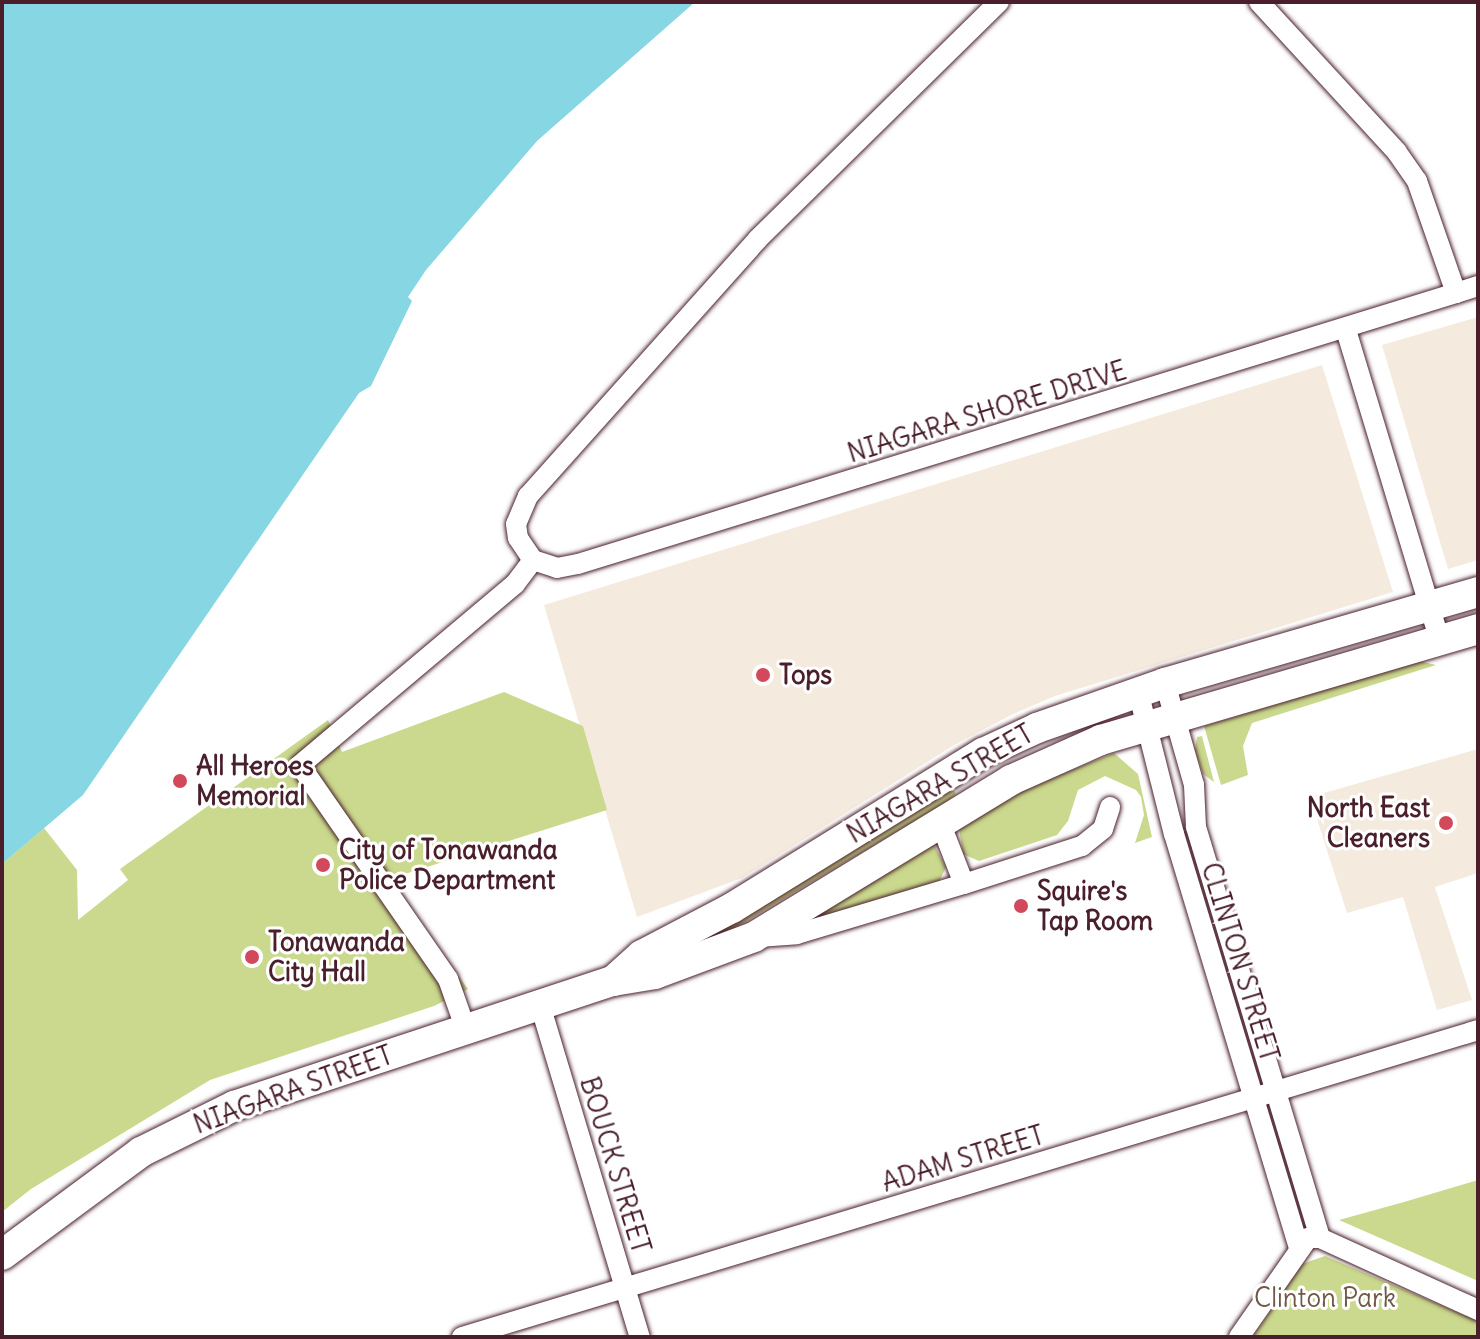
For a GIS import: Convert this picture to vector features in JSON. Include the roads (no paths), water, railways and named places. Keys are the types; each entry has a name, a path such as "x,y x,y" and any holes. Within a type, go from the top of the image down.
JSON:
{"main road":[{"name":"NIAGARA STREET","path":"613,981 642,955 732,908 983,753 1152,687 1478,592"},
{"name":"NIAGARA STREET","path":"2,1255 57,1210 186,1127 248,1101 541,1008 613,981 655,974 754,937 940,822 1057,759 1162,724 1478,629"}],"street":[{"path":"466,1030 448,979 300,765 515,584 533,560 518,538 519,509 559,459 758,239 999,2"},
{"path":"1259,2 1397,152 1417,181 1456,293"},
{"name":"NIAGARA SHORE DRIVE","path":"533,560 557,568 578,564 1346,330 1478,286"},
{"path":"1346,330 1440,641"},
{"name":"CLINTON STREET","path":"1152,687 1253,1098 1298,1246"},
{"name":"CLINTON STREET","path":"1152,687 1162,724 1194,785 1196,827 1320,1238"},
{"name":"NIAGARA STREET","path":"754,937 797,934 1082,846 1103,829 1110,807"},
{"name":"NIAGARA STREET","path":"940,822 964,884"},
{"name":"BOUCK STREET","path":"541,1008 640,1337"},
{"name":"ADAM STREET","path":"462,1337 1478,1030"},
{"path":"1239,1337 1298,1246 1308,1238 1320,1238 1478,1310"}],"water":[{"path":"2,2 695,2 537,141 426,270 408,297 412,301 371,386 359,393 83,795 2,864"}],"place":[{"name":"Tops","path":"763,675"},
{"name":"All Heroes Memorial","path":"180,781"},
{"name":"North East Cleaners","path":"1446,823"},
{"name":"City of Tonawanda Police Department","path":"323,865"},
{"name":"Squire's Tap Room","path":"1021,906"},
{"name":"Tonawanda City Hall","path":"252,957"}],"park label":[{"name":"Clinton Park","path":"1325,1298"}]}
